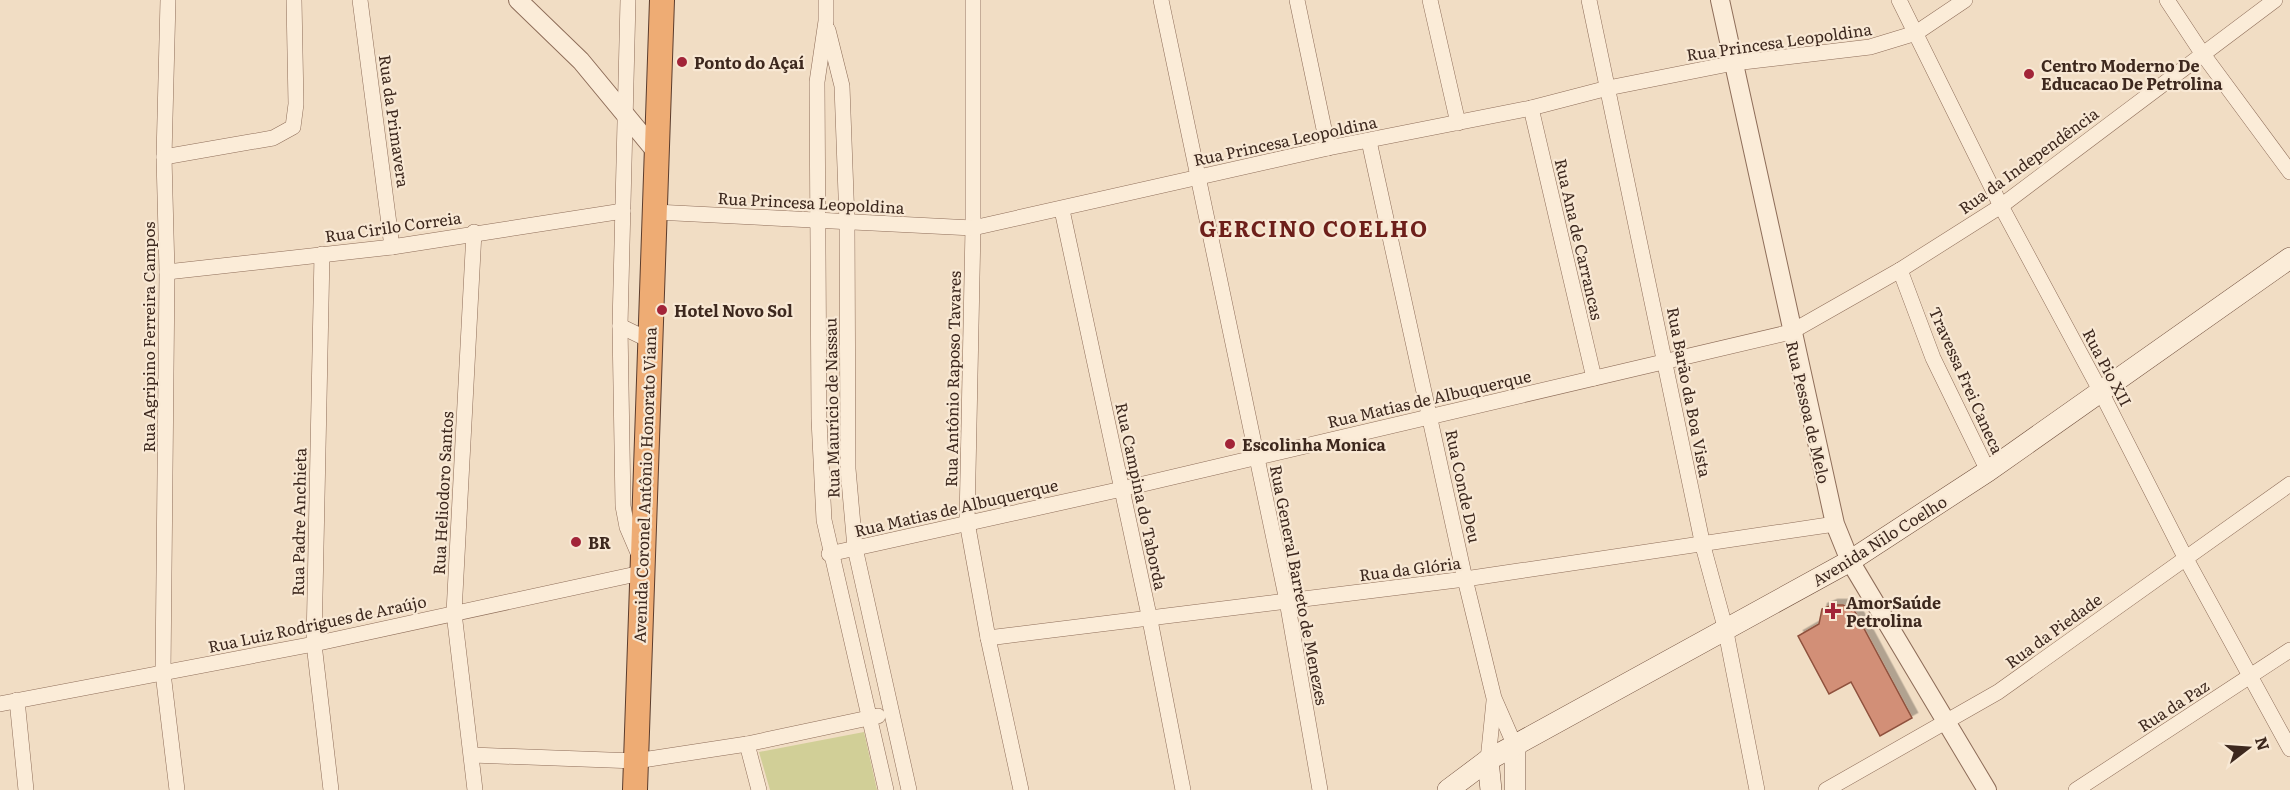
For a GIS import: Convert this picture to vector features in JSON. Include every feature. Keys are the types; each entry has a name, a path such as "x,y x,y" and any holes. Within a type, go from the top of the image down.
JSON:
{"highway":[{"name":"Avenida Coronel Antônio Honorato Viana","path":"635,790 662,0"}],"main road":[{"name":"Avenida Nilo Coelho","path":"1448,790 1488,760 1725,627 1850,561 1988,471 2290,258"},
{"path":"1515,746 1515,790"},
{"path":"1488,760 1491,790"}],"street":[{"name":"Rua Agripino Ferreira Campos","path":"168,0 164,157 167,272 163,673 177,790"},
{"path":"164,157 273,138 292,127 296,104 294,0"},
{"name":"Rua da Primavera","path":"360,0 392,247"},
{"path":"518,0 581,61 626,112 657,153"},
{"name":"Avenida Coronel Antônio Honorato Viana","path":"628,0 621,326 623,506 627,527 641,567"},
{"name":"Rua Maurício de Nassau","path":"826,0 826,21 817,82 816,220 820,470 829,554 886,790"},
{"name":"Rua Antônio Raposo Tavares","path":"973,0 973,228 967,522 988,638 1021,790"},
{"name":"Rua General Barreto de Menezes","path":"1161,0 1287,601 1320,790"},
{"path":"1297,0 1328,148"},
{"path":"1430,0 1458,123"},
{"name":"Rua Barão da Boa Vista","path":"1589,0 1667,363 1703,546 1725,627 1757,790"},
{"name":"Rua Pessoa de Melo","path":"1720,0 1791,332 1835,524 1850,561 1987,790"},
{"name":"Rua Pio XII","path":"1899,0 2001,206 2101,392 2184,557 2290,748"},
{"name":"Rua Princesa Leopoldina","path":"655,212 973,228 1062,210 1328,148 1531,108 1608,88 1734,63 1836,53 1870,47 1916,33 1965,0"},
{"path":"2167,0 2202,53 2290,172"},
{"name":"Rua da Independência","path":"1791,332 1900,270 2001,206 2275,0"},
{"name":"Rua Maurício de Nassau","path":"826,21 842,86 847,222 848,470 855,548 909,790"},
{"name":"Rua Ana de Carrancas","path":"1531,108 1594,378"},
{"name":"Rua Conde Deu","path":"1369,141 1431,415 1465,579 1494,698 1515,746"},
{"name":"Rua Campina do Taborda","path":"1062,210 1184,790"},
{"name":"Rua Cirilo Correia","path":"167,272 392,247 474,232 623,211"},
{"name":"Rua Heliodoro Santos","path":"474,232 454,613 475,790"},
{"name":"Rua Padre Anchieta","path":"322,254 314,644 331,790"},
{"name":"Travessa Frei Caneca","path":"1900,270 1933,358 1988,471"},
{"path":"621,326 649,340"},
{"name":"Rua Matias de Albuquerque","path":"829,554 1122,489 1431,415 1667,363 1791,332"},
{"name":"Rua da Piedade","path":"1826,790 1946,724 1998,692 2184,557 2290,484"},
{"name":"Rua da Glória","path":"988,638 1150,620 1465,579 1703,546 1835,524"},
{"name":"Rua Luiz Rodrigues de Araújo","path":"0,704 314,644 454,613 641,567"},
{"name":"Rua da Paz","path":"2076,790 2290,650"},
{"name":"Rua Conde Deu","path":"1488,760 1494,698"},
{"path":"17,700 26,790"},
{"path":"472,755 636,761 747,744 892,713"},
{"path":"747,744 759,790"}],"shaded area":[{"path":"864,732 877,790 770,790 759,752"}],"building":[{"path":"1832,605 1843,605 1854,610 1912,718 1880,736 1851,682 1829,694 1798,636 1819,624 1822,609"}],"place":[{"name":"Ponto do Açaí","path":"682,62"},
{"name":"Centro Moderno De Educacao De Petrolina","path":"2029,74"},
{"name":"Hotel Novo Sol","path":"662,310"},
{"name":"Escolinha Monica","path":"1230,444"},
{"name":"BR","path":"576,542"},
{"name":"AmorSaúde Petrolina","path":"1833,611"}],"district":[{"name":"GERCINO COELHO","path":"1314,227"}]}
